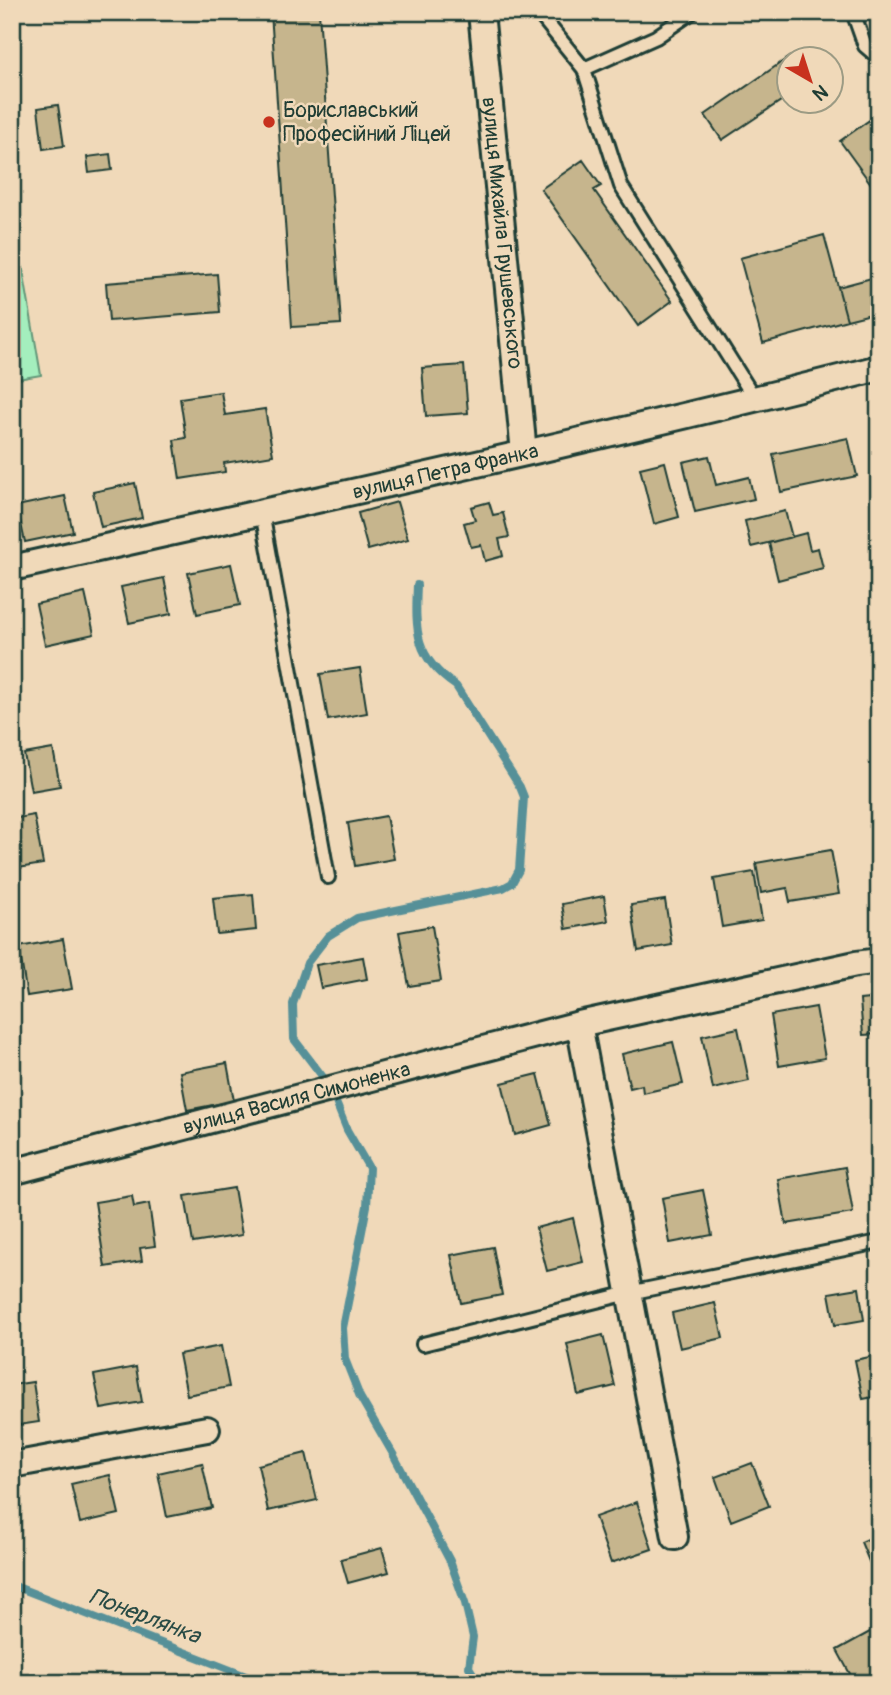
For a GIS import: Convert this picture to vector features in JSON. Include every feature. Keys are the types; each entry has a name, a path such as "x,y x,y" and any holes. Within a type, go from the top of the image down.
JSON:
{"street":[{"name":"вулиця Михайла Грушевського","path":"481,12 524,453"},
{"name":"вулиця Петра Франка","path":"12,568 524,453 879,368"},
{"name":"вулиця Василя Симоненка","path":"13,1167 314,1094 579,1024 879,961"},
{"path":"579,1024 675,1536"},
{"path":"12,1465 207,1429"}],"lane":[{"path":"538,12 584,69 621,186 755,399"},
{"path":"584,69 656,37 692,12"},
{"path":"853,12 865,46 879,58"},
{"path":"262,512 328,877"},
{"path":"423,1344 629,1293 879,1242"}],"green space":[{"path":"17,235 41,375 12,380 12,236"}],"building":[{"path":"271,12 319,12 341,324 292,327"},
{"path":"776,66 776,104 722,140 705,115"},
{"path":"58,105 64,146 43,149 38,108"},
{"path":"871,119 879,130 879,195 840,141"},
{"path":"110,154 112,170 89,173 87,157"},
{"path":"583,160 601,186 594,190 672,301 638,326 541,189"},
{"path":"824,235 847,320 763,343 740,258"},
{"path":"217,274 220,312 109,321 106,283"},
{"path":"879,276 879,312 847,320 838,287"},
{"path":"464,365 468,413 426,416 422,368"},
{"path":"221,392 225,415 265,409 273,455 224,463 225,472 180,479 174,440 186,438 180,398"},
{"path":"848,438 857,476 781,492 773,454"},
{"path":"709,456 716,485 749,477 754,499 695,512 683,462"},
{"path":"665,462 679,517 654,524 640,468"},
{"path":"135,483 142,518 101,527 93,492"},
{"path":"65,496 73,532 25,542 17,506"},
{"path":"397,502 408,539 368,550 358,513"},
{"path":"489,502 493,515 503,513 509,537 499,539 503,556 485,561 481,545 471,547 464,523 475,520 471,507"},
{"path":"785,511 792,537 751,547 745,521"},
{"path":"806,533 810,550 818,548 823,568 778,580 769,543"},
{"path":"231,564 240,605 197,614 188,573"},
{"path":"164,578 171,614 129,623 121,587"},
{"path":"85,593 94,634 45,645 36,604"},
{"path":"360,668 367,713 328,720 320,674"},
{"path":"53,749 60,786 31,791 24,754"},
{"path":"34,815 43,864 12,869 12,819"},
{"path":"386,816 394,859 355,866 348,823"},
{"path":"831,850 839,894 790,902 787,888 761,893 756,863"},
{"path":"754,872 762,920 722,927 714,879"},
{"path":"253,894 256,930 217,934 213,898"},
{"path":"604,896 608,921 566,929 562,904"},
{"path":"665,900 672,945 638,951 631,905"},
{"path":"432,926 441,981 409,986 399,932"},
{"path":"63,939 72,989 27,996 19,947"},
{"path":"363,957 367,979 321,988 316,965"},
{"path":"879,998 879,1034 863,1035 860,1000"},
{"path":"816,1007 825,1058 779,1066 771,1015"},
{"path":"738,1028 749,1081 713,1089 702,1036"},
{"path":"673,1042 683,1084 643,1093 642,1085 630,1088 622,1054"},
{"path":"227,1063 234,1101 187,1110 180,1072"},
{"path":"538,1074 551,1125 515,1135 502,1083"},
{"path":"879,1158 879,1198 871,1160"},
{"path":"845,1167 853,1213 786,1224 778,1179"},
{"path":"234,1188 242,1235 193,1243 185,1196"},
{"path":"703,1190 712,1235 670,1243 662,1198"},
{"path":"132,1196 134,1207 149,1204 155,1246 140,1248 142,1261 105,1267 95,1202"},
{"path":"573,1218 583,1262 547,1271 536,1228"},
{"path":"493,1247 502,1295 461,1303 451,1255"},
{"path":"859,1288 864,1320 835,1325 829,1293"},
{"path":"715,1303 723,1338 680,1348 672,1313"},
{"path":"603,1335 615,1386 578,1395 567,1344"},
{"path":"221,1346 229,1387 187,1395 179,1354"},
{"path":"879,1355 879,1396 863,1399 855,1360"},
{"path":"136,1367 142,1402 101,1409 94,1375"},
{"path":"33,1382 39,1422 12,1426 12,1385"},
{"path":"306,1453 317,1500 268,1511 258,1465"},
{"path":"202,1463 212,1508 167,1517 158,1473"},
{"path":"752,1463 769,1506 731,1521 715,1477"},
{"path":"110,1475 119,1514 80,1523 71,1484"},
{"path":"637,1502 652,1549 611,1563 595,1517"},
{"path":"879,1534 879,1560 870,1564 861,1542"},
{"path":"382,1548 389,1572 348,1583 341,1559"},
{"path":"879,1627 879,1682 855,1683 837,1650"}],"waterway":[{"path":"417,585 416,616 425,654 442,676 456,686 524,797 519,870 512,883 503,888 357,918 328,936 307,963 293,1004 294,1039 329,1085 347,1130 369,1168 367,1206 343,1328 345,1359 360,1397 450,1561 465,1603 473,1637 469,1667 479,1683"},
{"name":"Понерлянка","path":"12,1585 264,1683"}],"place":[{"name":"Бориславський Професійний Ліцей","path":"269,122"}]}
